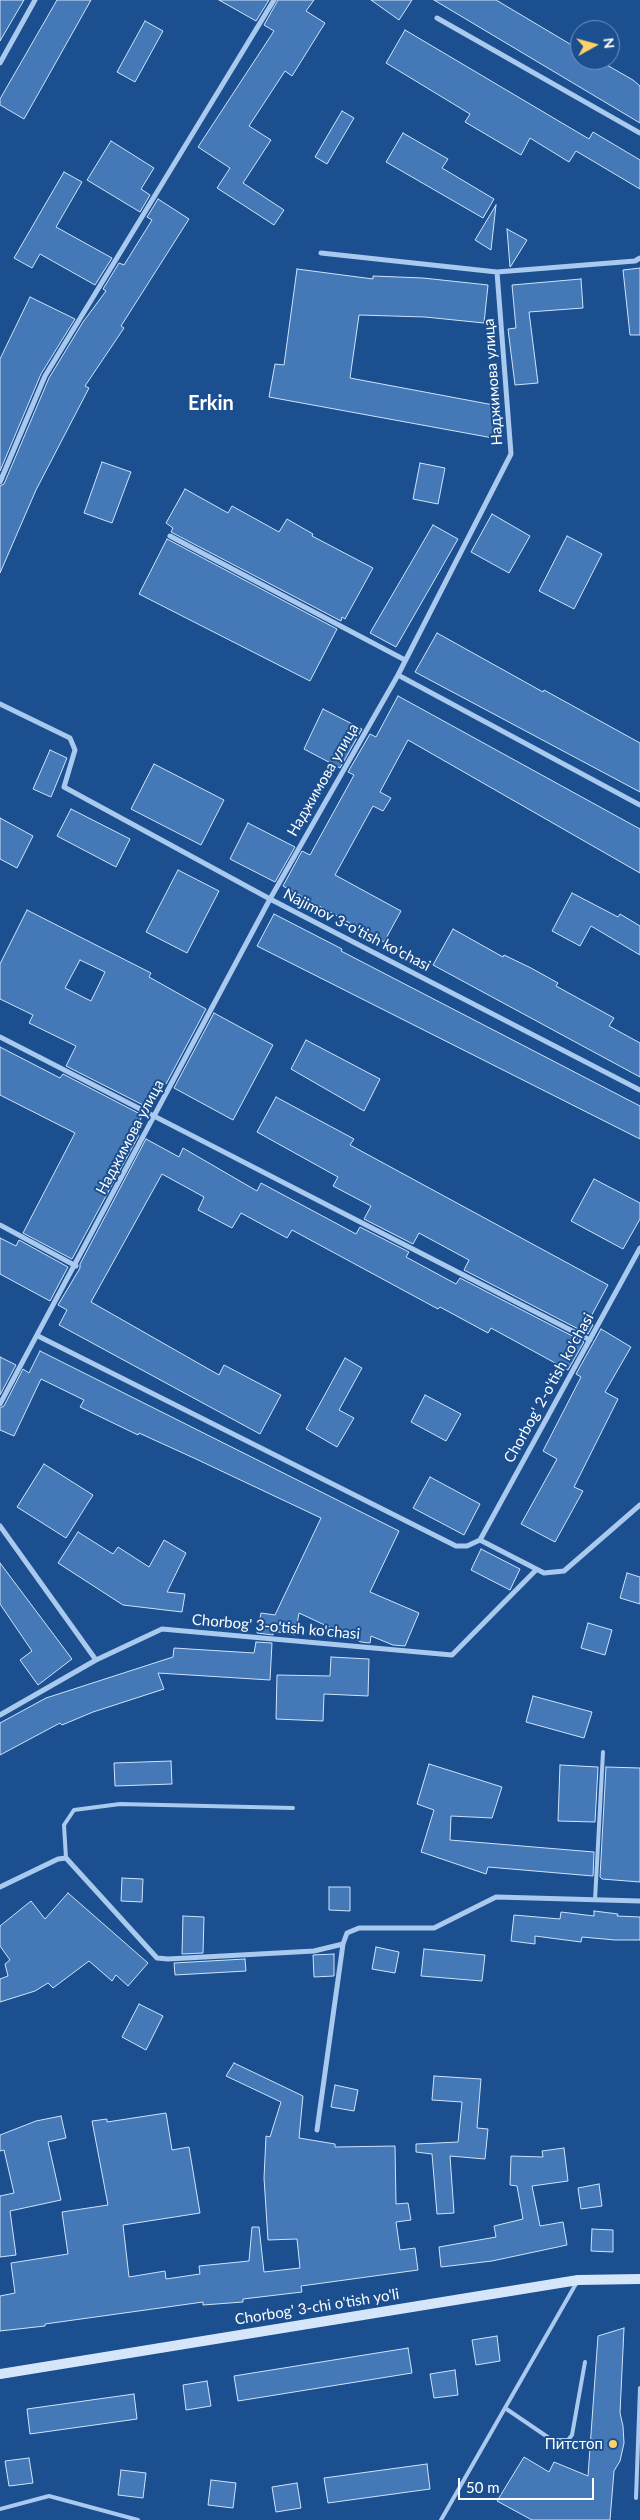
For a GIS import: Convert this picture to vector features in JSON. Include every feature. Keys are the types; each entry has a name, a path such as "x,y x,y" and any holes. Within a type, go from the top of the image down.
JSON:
{"main road":[{"name":"Chorbog' 3-chi o'tish yo'li","path":"0,2374 578,2280 640,2279"}],"street":[{"path":"0,63 35,0"},
{"path":"0,482 45,376 274,0"},
{"path":"436,18 640,133"},
{"path":"321,253 497,272 635,260 640,258"},
{"name":"Наджимова улица","path":"0,1404 76,1266 270,899 398,675 511,454 497,272"},
{"path":"170,536 405,660"},
{"path":"398,675 640,805"},
{"name":"Najimov 3-o'tish ko'chasi","path":"0,704 70,738 75,750 64,787 270,899 640,1090"},
{"path":"0,1036 590,1340"},
{"path":"0,1225 76,1266"},
{"name":"Chorbog' 2-o'tish ko'chasi","path":"480,1540 640,1248"},
{"path":"38,1336 456,1546 467,1546 480,1540 536,1570 555,1573 564,1571 640,1505"},
{"path":"0,1526 96,1660"},
{"name":"Chorbog' 3-o'tish ko'chasi","path":"0,1715 96,1660 162,1630 452,1655 536,1570"},
{"path":"0,1888 58,1859 66,1858 158,1958 314,1951 343,1944"},
{"path":"316,2130 346,1933 359,1928 434,1928 496,1897 640,1901"}],"lane":[{"path":"595,1900 603,1752"},
{"path":"66,1858 64,1825 74,1810 120,1804 293,1808"},
{"path":"441,2520 578,2280"},
{"path":"505,2408 552,2440 568,2440 572,2435 584,2362"},
{"path":"636,2498 640,2388"},
{"path":"0,2509 49,2496 138,2520"}],"building":[{"path":"0,0 24,0 0,41"},
{"path":"57,0 91,0 24,119 0,105 0,99"},
{"path":"219,0 269,0 256,21"},
{"path":"278,0 314,0 306,11 325,23 292,76 285,71 249,126 271,140 243,183 284,210 274,225 217,188 230,168 198,147 274,31 264,25"},
{"path":"371,0 412,0 399,20"},
{"path":"434,0 496,0 570,44 570,70 616,70 633,80 640,86 640,123"},
{"path":"145,21 163,31 135,82 117,72"},
{"path":"405,30 589,139 593,132 640,160 640,189 576,151 569,162 530,138 521,155 465,122 470,114 386,63"},
{"path":"342,111 354,118 327,164 315,157"},
{"path":"403,133 448,159 442,168 494,199 483,218 386,162"},
{"path":"111,141 154,168 141,189 150,195 140,212 87,180"},
{"path":"64,172 82,182 56,227 112,258 95,285 40,254 32,268 14,258"},
{"path":"158,199 189,219 121,326 124,328 85,386 89,388 36,490 0,573 0,486 4,484 49,378 83,322 106,291 103,289 119,263 124,265 152,220 147,217"},
{"path":"496,205 491,250 475,240"},
{"path":"507,229 527,240 510,267"},
{"path":"640,268 640,335 630,335 623,270"},
{"path":"297,269 373,279 373,276 423,278 488,285 484,323 425,317 359,315 350,378 499,406 493,438 269,397 275,364 284,365"},
{"path":"581,279 583,308 529,312 538,383 515,385 508,329 516,328 512,285"},
{"path":"30,297 75,319 41,374 0,471 0,359"},
{"path":"102,462 131,472 112,523 84,513"},
{"path":"420,463 445,468 438,504 413,499"},
{"path":"185,489 228,513 232,506 279,532 287,519 313,534 312,536 373,568 345,619 342,617 341,621 171,532 173,528 166,523"},
{"path":"492,514 530,536 509,573 471,552"},
{"path":"433,525 458,539 396,647 370,633"},
{"path":"567,536 602,554 574,609 539,591"},
{"path":"167,539 337,629 310,681 139,594"},
{"path":"437,633 640,743 640,792 415,672"},
{"path":"398,696 640,829 640,873 408,740 380,792 391,798 383,811 373,806 335,875 401,911 384,942 283,886 302,851 310,855 354,775 348,772 370,734 376,737"},
{"path":"323,709 362,729 340,768 304,749"},
{"path":"50,750 67,758 51,797 33,789"},
{"path":"154,764 224,800 201,845 131,809"},
{"path":"71,809 130,839 116,867 57,836"},
{"path":"0,818 33,836 17,868 0,859"},
{"path":"248,823 295,847 275,882 230,859"},
{"path":"178,870 219,891 187,953 146,932"},
{"path":"572,893 618,917 620,914 640,926 640,955 591,926 580,946 552,931"},
{"path":"27,910 151,973 149,977 206,1009 166,1084 160,1081 147,1107 66,1066 76,1046 29,1023 33,1015 0,999 0,964","holes":["80,960 105,972 91,1001 65,988"]},
{"path":"274,914 342,949 341,951 640,1106 640,1139 257,946"},
{"path":"453,929 503,957 504,955 531,968 558,983 556,986 614,1018 609,1026 640,1043 640,1077 433,965"},
{"path":"214,1013 273,1045 233,1120 174,1088"},
{"path":"306,1040 380,1079 364,1111 291,1069"},
{"path":"0,1047 60,1078 63,1074 142,1115 136,1134 139,1135 72,1259 23,1233 75,1133 0,1095"},
{"path":"276,1097 354,1139 350,1145 608,1285 588,1322 593,1325 588,1334 464,1270 469,1260 419,1233 413,1244 364,1219 371,1206 333,1186 338,1177 257,1132"},
{"path":"146,1139 179,1157 183,1148 257,1191 261,1183 356,1234 360,1227 409,1252 406,1257 456,1284 460,1278 584,1342 568,1370 491,1328 488,1333 440,1307 438,1309 292,1230 287,1238 241,1213 232,1228 198,1210 204,1197 162,1174 91,1302 219,1375 224,1365 281,1395 260,1434 59,1325 67,1310 58,1305 80,1268 80,1264"},
{"path":"594,1179 640,1203 640,1219 623,1249 571,1221"},
{"path":"0,1238 16,1246 19,1240 68,1267 50,1301 0,1274"},
{"path":"601,1329 631,1347 605,1392 618,1399 574,1487 583,1491 555,1542 521,1524 557,1459 543,1451 581,1377 576,1374"},
{"path":"40,1351 399,1531 370,1592 419,1613 405,1646 393,1645 371,1636 370,1643 361,1642 299,1613 295,1635 273,1631 273,1635 257,1633 261,1613 275,1615 321,1518 80,1407 84,1400 41,1379 14,1436 0,1430 0,1408 4,1406 23,1369 29,1373"},
{"path":"0,1357 16,1365 0,1395"},
{"path":"345,1358 362,1368 339,1410 354,1418 337,1447 306,1429"},
{"path":"425,1395 461,1414 446,1441 411,1422"},
{"path":"44,1464 93,1495 66,1538 17,1507"},
{"path":"430,1477 480,1504 464,1535 413,1508"},
{"path":"78,1532 113,1554 118,1547 149,1567 164,1540 186,1553 167,1592 185,1594 182,1612 123,1605 58,1563"},
{"path":"481,1549 520,1569 510,1590 471,1570"},
{"path":"0,1563 72,1659 38,1685 20,1660 32,1651 0,1604"},
{"path":"627,1573 640,1577 640,1604 620,1598"},
{"path":"588,1623 612,1630 605,1655 581,1648"},
{"path":"256,1642 272,1643 270,1680 158,1673 164,1689 93,1712 62,1725 60,1723 0,1755 0,1723 46,1698 173,1657 174,1648 254,1653"},
{"path":"331,1657 369,1659 368,1696 324,1694 323,1721 276,1719 277,1675 330,1676"},
{"path":"533,1696 592,1712 584,1738 526,1722"},
{"path":"171,1761 172,1784 115,1786 114,1763"},
{"path":"429,1764 502,1787 492,1818 451,1816 450,1840 594,1852 593,1876 488,1867 486,1874 421,1852 434,1810 417,1804"},
{"path":"560,1765 598,1767 595,1822 558,1821"},
{"path":"606,1767 640,1768 640,1882 602,1879 600,1877"},
{"path":"122,1878 143,1879 142,1902 121,1901"},
{"path":"329,1887 350,1887 350,1911 329,1910"},
{"path":"68,1893 148,1963 128,1986 116,1975 112,1981 89,1961 53,1988 48,1983 35,1991 0,2002 0,1979 8,1976 5,1964 10,1960 0,1946 0,1926 31,1901 45,1919"},
{"path":"594,1911 618,1914 617,1916 640,1917 640,1940 582,1937 581,1942 535,1936 535,1944 511,1941 514,1915 560,1919 561,1912 594,1916"},
{"path":"183,1916 204,1917 203,1953 182,1954"},
{"path":"376,1947 399,1952 395,1973 372,1969"},
{"path":"424,1949 485,1955 482,1981 421,1976"},
{"path":"334,1954 334,1976 314,1977 313,1955"},
{"path":"245,1959 246,1971 175,1975 174,1963"},
{"path":"139,2004 163,2016 146,2050 122,2037"},
{"path":"234,2063 303,2096 299,2138 335,2144 335,2147 395,2146 396,2204 408,2203 411,2220 396,2222 400,2250 415,2248 418,2270 301,2286 302,2292 243,2299 243,2302 203,2305 203,2302 0,2331 0,2296 15,2293 11,2263 68,2254 62,2212 108,2205 92,2121 107,2119 107,2122 166,2113 172,2150 189,2147 200,2213 123,2225 129,2277 165,2271 166,2279 200,2274 199,2266 249,2261 252,2227 259,2227 264,2272 300,2268 297,2239 268,2240 264,2178 266,2136 270,2137 281,2102 226,2076"},
{"path":"434,2076 481,2079 477,2128 488,2129 485,2159 450,2156 454,2213 437,2214 432,2154 416,2152 416,2144 458,2142 462,2102 432,2100"},
{"path":"335,2085 358,2090 354,2111 331,2107"},
{"path":"61,2116 66,2138 48,2142 61,2200 10,2211 16,2255 0,2257 0,2196 14,2193 4,2150 0,2151 0,2135 36,2121"},
{"path":"564,2148 568,2181 532,2186 540,2226 563,2222 567,2245 492,2261 441,2267 439,2247 496,2237 494,2226 523,2219 517,2186 510,2185 511,2156 543,2157 542,2151"},
{"path":"599,2184 602,2206 581,2209 578,2188"},
{"path":"592,2229 613,2230 613,2252 591,2251"},
{"path":"624,2328 620,2413 624,2443 620,2461 614,2471 610,2520 532,2520 497,2501 524,2457 549,2472 554,2462 588,2476 598,2336"},
{"path":"497,2336 500,2361 476,2365 472,2340"},
{"path":"408,2348 412,2373 238,2401 234,2376"},
{"path":"455,2370 458,2395 434,2398 430,2374"},
{"path":"207,2381 211,2406 186,2410 183,2385"},
{"path":"134,2394 137,2419 30,2434 27,2409"},
{"path":"29,2458 33,2483 9,2486 5,2461"},
{"path":"427,2464 430,2489 328,2503 324,2478"},
{"path":"121,2470 146,2473 143,2498 118,2495"},
{"path":"211,2480 236,2483 233,2508 208,2505"},
{"path":"297,2483 301,2508 276,2512 272,2487"}],"place":[{"name":"Питстоп","path":"613,2444"}],"district":[{"name":"Erkin","path":"211,404"}]}
